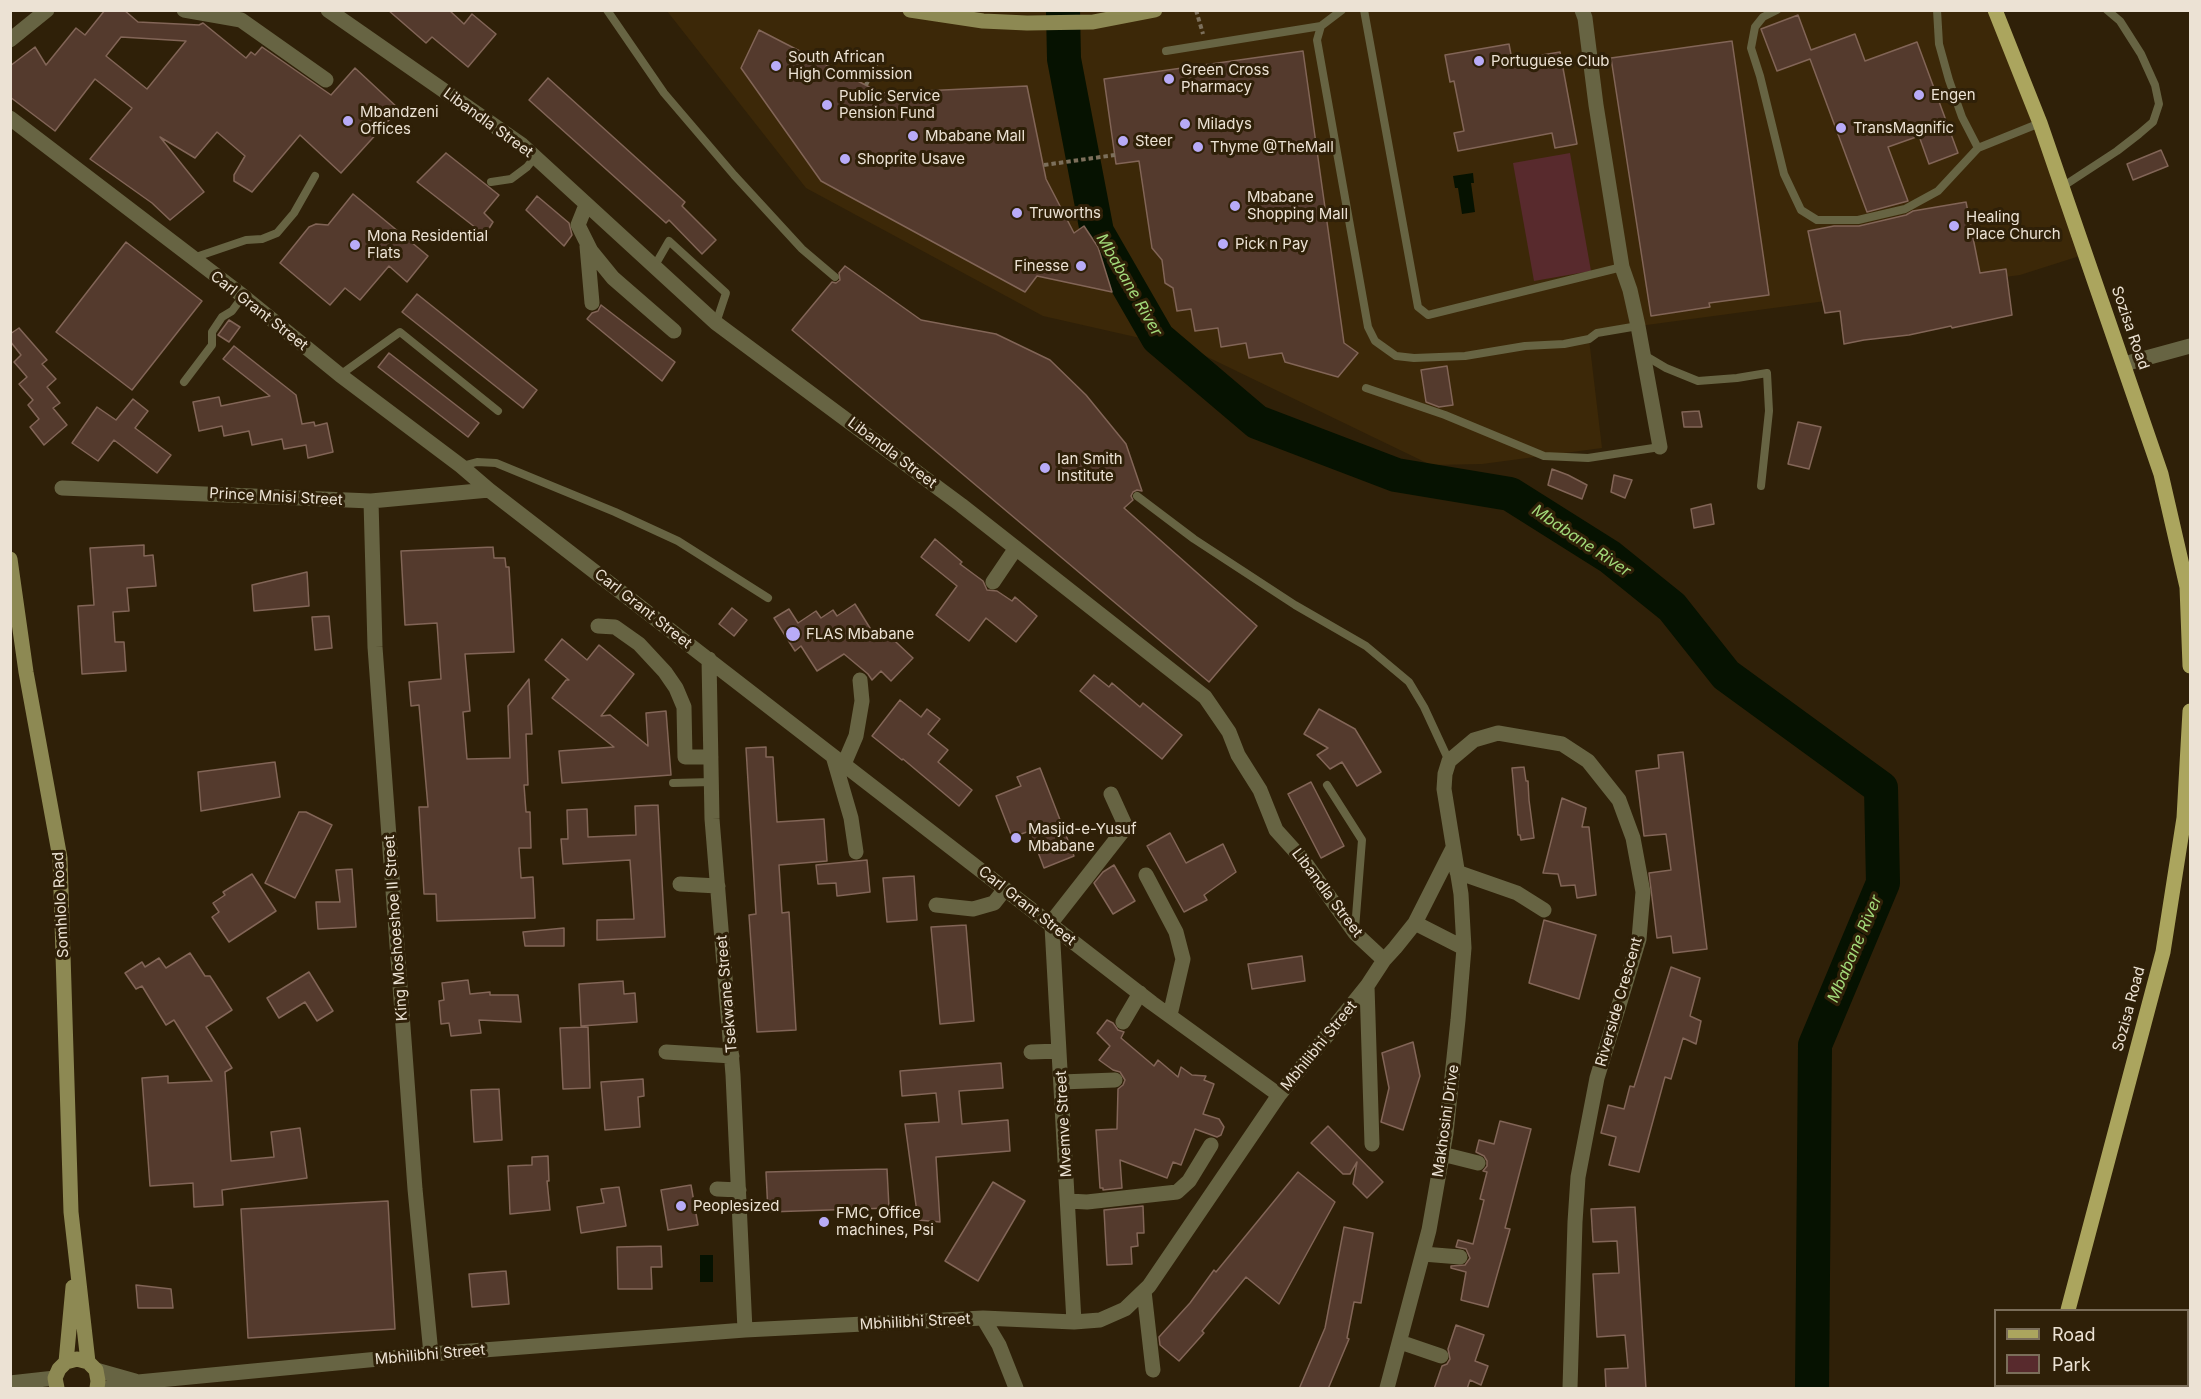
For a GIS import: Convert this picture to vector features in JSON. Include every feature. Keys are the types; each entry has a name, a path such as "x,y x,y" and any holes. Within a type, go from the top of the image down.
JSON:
{"main road":[{"path":"910,10 983,21 1027,23 1093,22 1155,10"},
{"name":"Sozisa Road","path":"1995,10 2040,123 2161,474 2187,587 2190,666"},
{"name":"Somhlolo Road","path":"10,559 26,672 60,858 71,1212 92,1366 98,1381 97,1389"},
{"name":"Sozisa Road","path":"2069,1309 2163,952 2184,818 2190,711"},
{"name":"Somhlolo Road","path":"56,1383 59,1370 66,1362 76,1254"},
{"path":"66,1362 77,1359 92,1366"}],"street":[{"path":"10,40 47,10"},
{"path":"184,10 241,20 326,80"},
{"name":"Libandla Street","path":"328,10 522,145 716,323 1016,548 1205,697 1228,732 1238,755 1260,790 1276,830 1304,861 1355,933 1384,960"},
{"path":"1582,10 1586,18 1596,105 1622,267 1638,326 1660,447"},
{"name":"Carl Grant Street","path":"10,118 243,296 340,375 461,466 1051,925 1279,1095"},
{"path":"586,205 578,225 591,251 613,278 674,331"},
{"path":"587,243 592,303"},
{"path":"2124,364 2190,346"},
{"name":"Prince Mnisi Street","path":"62,488 371,501 489,490"},
{"name":"King Moshoeshoe II Street","path":"371,501 375,647 415,1189 431,1354"},
{"path":"993,582 1016,548"},
{"path":"598,626 615,627 623,632 639,644 665,672 676,688 684,707 685,757 711,757"},
{"name":"Tsekwane Street","path":"708,659 712,819 732,1056 745,1330"},
{"path":"856,852 839,760 856,736 862,701 860,680"},
{"name":"Riverside Crescent","path":"1449,761 1474,740 1498,733 1562,744 1588,761 1619,800 1634,838 1643,892 1639,939 1597,1078 1578,1177 1570,1389"},
{"path":"1449,761 1444,789 1453,848"},
{"path":"1051,925 1126,827 1111,794"},
{"name":"Mbhilibhi Street","path":"108,1389 138,1382 431,1354 745,1330 983,1318 1074,1322 1100,1320 1125,1309 1149,1286 1279,1095 1368,986 1384,960 1414,923 1453,848"},
{"name":"Makhosini Drive","path":"1387,1389 1423,1254 1442,1154 1464,948 1461,894 1453,848"},
{"path":"1457,872 1517,893 1544,910"},
{"path":"1146,875 1176,932 1183,958 1170,1015"},
{"path":"680,884 718,886"},
{"path":"936,905 973,909 994,903 1005,889"},
{"path":"1414,923 1464,948"},
{"name":"Mvemve Street","path":"1051,925 1074,1322"},
{"path":"1368,986 1372,1144"},
{"path":"1123,1022 1140,993"},
{"path":"1031,1052 1059,1051"},
{"path":"666,1052 732,1056"},
{"path":"1061,1082 1115,1080"},
{"path":"1068,1201 1088,1202 1177,1192 1189,1182 1211,1145"},
{"path":"1442,1154 1478,1163"},
{"path":"717,1189 739,1190"},
{"path":"1423,1254 1460,1257"},
{"path":"1144,1291 1153,1370"},
{"path":"983,1318 999,1346 1017,1389"},
{"path":"1400,1342 1441,1356"},
{"name":"Mbhilibhi Street","path":"92,1366 138,1382"},
{"path":"10,1383 56,1383"}],"lane":[{"path":"607,10 664,93 726,166 802,249 836,277"},
{"path":"1166,51 1321,26 1342,10"},
{"path":"1364,10 1418,308 1428,315 1622,267"},
{"path":"1777,10 1763,17 1755,27 1751,48 1784,174 1801,210 1817,220 1858,220 1905,209 1938,191 1978,148 2040,123"},
{"path":"1937,10 1939,44 1949,80 1962,117 1978,148"},
{"path":"2062,187 2139,134 2153,122 2159,104 2155,86 2141,54 2120,21 2107,10"},
{"path":"1321,26 1317,40 1368,327 1375,341 1396,356 1414,358 1465,356 1525,346 1564,344 1589,339 1597,333 1638,326"},
{"path":"491,182 511,179 527,167 535,157"},
{"path":"192,258 246,240 262,239 277,233 294,213 315,176"},
{"path":"654,267 669,241 726,293 716,323"},
{"path":"184,382 212,345 212,332 222,317 232,312 243,296"},
{"path":"340,375 400,332 498,411"},
{"path":"1643,354 1666,368 1698,381 1767,373 1769,411 1761,486"},
{"path":"1366,388 1445,415 1544,456 1588,458 1660,447"},
{"path":"461,466 477,462 496,463 528,475 678,541 768,598"},
{"path":"1137,496 1203,545 1295,605 1366,646 1409,682 1424,707 1449,761"},
{"path":"673,783 712,782"},
{"path":"1327,785 1362,840 1355,933"}],"path":[{"path":"866,86 883,51"},
{"path":"1044,165 1113,155"}],"shaded area":[{"path":"667,11 1995,11 2086,254 2020,275 1624,328 1589,339 1602,448 1482,464 1431,465 1193,350 1043,316 806,188"},
{"path":"1473,173 1474,183 1471,183 1475,212 1462,214 1458,188 1455,188 1453,176"},
{"path":"700,1255 713,1255 713,1282 700,1282"}],"green space":[{"path":"1570,153 1591,271 1534,281 1513,163"}],"building":[{"path":"105,10 124,10 138,22 199,25 203,23 246,58 251,52 255,55 262,47 331,95 355,68 399,109 341,173 300,135 252,192 234,181 234,175 245,156 217,132 195,158 160,137 204,192 170,220 152,203 90,159 132,108 95,79 55,131 10,97 10,66 35,47 46,65 76,28 85,35","holes":["121,37 186,41 147,89 106,56"]},
{"path":"388,10 449,10 464,24 472,14 496,34 468,67 432,37 426,43"},
{"path":"1798,15 1811,50 1855,34 1865,61 1917,42 1958,153 1929,164 1919,136 1888,147 1908,201 1867,212 1810,59 1777,71 1761,29"},
{"name":"Mbabane Mall","path":"759,30 881,93 1027,86 1046,179 1074,233 1084,226 1098,247 1112,292 1037,276 1025,292 821,181 741,68"},
{"path":"1732,41 1769,295 1709,303 1710,307 1651,316 1611,58"},
{"path":"1509,44 1512,60 1560,52 1577,144 1555,148 1552,133 1458,151 1454,133 1464,131 1454,81 1450,82 1445,55"},
{"name":"Mbabane Shopping Mall","path":"1303,51 1344,343 1358,353 1338,377 1285,362 1282,353 1249,358 1246,343 1221,347 1218,328 1195,331 1191,309 1177,311 1173,288 1165,283 1162,260 1152,248 1139,161 1116,164 1104,79"},
{"path":"548,78 685,202 682,206 716,240 702,254 669,220 666,223 529,100"},
{"path":"2161,150 2168,166 2133,180 2127,164"},
{"path":"446,153 499,195 484,213 493,222 485,235 417,182"},
{"name":"Mona Residential Flats","path":"353,194 428,256 407,282 389,266 360,300 345,288 330,305 280,263 309,227 316,224 328,225"},
{"path":"537,196 569,223 572,235 564,246 526,210"},
{"path":"1966,202 1980,273 2006,269 2012,315 1952,328 1951,326 1909,335 1844,344 1840,311 1825,313 1808,231 1834,226 1859,226 1906,215 1913,211"},
{"path":"126,242 202,301 132,390 56,332"},
{"name":"Ian Smith Institute","path":"845,266 921,320 996,334 1050,360 1086,395 1126,444 1142,491 1133,492 1131,496 1133,500 1124,508 1257,626 1209,682 792,330 832,282 836,283 840,280 839,273"},
{"path":"417,294 537,390 523,408 402,312"},
{"path":"601,305 675,362 662,381 587,319 592,313 598,311"},
{"path":"229,320 240,327 229,342 218,335"},
{"path":"19,328 47,360 42,364 56,379 47,387 60,403 53,408 67,425 44,445 30,427 39,419 28,405 33,400 19,384 27,377 14,362 21,355 10,341 10,334"},
{"path":"234,346 296,395 302,424 314,422 315,426 327,423 333,452 308,458 306,445 284,449 282,439 252,445 249,431 224,436 222,426 199,431 193,402 219,397 221,406 270,396 223,359"},
{"path":"389,353 479,423 468,437 378,367"},
{"path":"1447,366 1453,405 1439,407 1426,402 1421,370"},
{"path":"133,399 148,411 135,428 171,455 157,473 114,440 98,461 72,443 97,407 116,420"},
{"path":"1699,411 1702,427 1684,427 1682,412"},
{"path":"1798,422 1821,427 1809,469 1788,464"},
{"path":"1552,469 1587,485 1582,499 1548,485"},
{"path":"1614,475 1632,480 1625,498 1611,492"},
{"path":"1711,504 1714,524 1694,528 1691,509"},
{"path":"935,539 962,562 960,564 983,581 987,590 997,591 1012,601 1015,597 1037,616 1016,642 986,618 969,641 936,615 957,586 921,557"},
{"path":"144,545 144,556 153,555 156,586 127,588 129,611 113,612 115,642 124,642 126,671 82,674 78,606 94,605 90,548"},
{"path":"493,547 494,558 505,558 506,567 509,567 514,652 465,654 470,711 463,712 467,759 510,758 508,706 529,679 532,734 526,734 528,785 524,785 526,812 530,812 531,848 519,848 521,878 533,877 535,918 437,921 436,894 424,894 419,807 428,807 419,705 411,706 409,682 441,679 437,623 405,625 401,551"},
{"path":"307,572 309,606 254,611 252,585"},
{"path":"855,604 875,636 882,629 913,658 891,681 881,671 872,680 844,654 817,671 801,646 795,651 774,618 789,609 798,623 816,611 821,618 833,610 837,616"},
{"path":"732,608 747,620 734,636 719,624"},
{"path":"329,616 332,648 315,650 312,617"},
{"path":"562,639 587,660 599,645 634,674 601,716 610,715 648,746 646,713 666,711 671,775 562,783 559,751 614,747 552,698 566,680 569,680 545,660"},
{"path":"1094,675 1109,687 1112,683 1140,707 1143,703 1182,735 1162,759 1080,691"},
{"path":"900,700 921,717 927,709 940,719 928,734 948,750 938,762 972,790 959,806 872,736"},
{"path":"1319,709 1355,729 1381,772 1357,786 1342,762 1330,769 1317,755 1328,748 1304,734"},
{"path":"766,747 766,757 773,757 777,822 824,819 827,861 779,865 782,913 789,912 796,1030 757,1032 749,915 756,914 746,748"},
{"path":"1683,752 1707,949 1673,953 1671,936 1657,938 1649,873 1671,870 1666,834 1644,836 1636,771 1659,768 1658,755"},
{"path":"275,762 280,797 201,811 198,772"},
{"path":"1524,767 1526,781 1528,781 1534,838 1521,840 1518,835 1512,768"},
{"path":"1040,768 1074,856 1044,868 1030,831 1012,837 996,796 1021,786 1017,777"},
{"path":"1311,782 1344,846 1321,858 1288,794"},
{"path":"1562,798 1586,808 1582,827 1589,827 1596,895 1577,898 1575,885 1561,886 1558,874 1543,873"},
{"path":"658,805 665,937 597,940 597,920 634,919 630,860 563,864 561,839 568,839 567,810 587,809 588,837 636,835 635,806"},
{"path":"299,812 306,812 332,825 295,898 265,883"},
{"path":"1170,833 1186,863 1223,844 1236,872 1204,895 1207,900 1184,912 1147,846"},
{"path":"867,860 870,892 837,896 836,883 818,884 816,865"},
{"path":"1114,865 1135,901 1113,914 1094,883 1103,872"},
{"path":"352,869 356,927 318,929 316,902 340,902 336,870"},
{"path":"252,874 276,911 229,942 212,917 219,912 213,903 225,895 223,892"},
{"path":"914,876 917,920 887,922 883,878"},
{"path":"1544,920 1596,935 1579,999 1529,983"},
{"path":"966,925 974,1021 940,1024 931,927"},
{"path":"564,928 564,946 525,946 523,932"},
{"path":"190,953 205,976 210,976 232,1010 206,1027 232,1068 225,1072 231,1161 274,1157 271,1132 300,1128 307,1178 222,1190 223,1205 194,1207 193,1183 150,1186 142,1078 168,1076 168,1083 212,1081 174,1020 166,1025 142,986 136,989 125,973 142,962 145,967 159,958 166,968"},
{"path":"1302,956 1305,981 1252,989 1248,964"},
{"path":"1671,967 1700,978 1690,1016 1701,1021 1696,1044 1683,1038 1671,1079 1665,1077 1639,1172 1609,1165 1616,1137 1601,1133 1608,1105 1624,1109 1630,1086 1634,1087"},
{"path":"309,972 333,1011 317,1021 305,1002 279,1018 267,998"},
{"path":"468,980 470,994 490,992 490,995 518,995 521,1022 479,1020 481,1033 451,1036 449,1023 441,1024 439,1001 444,1000 442,983"},
{"path":"623,981 624,994 635,993 637,1022 581,1026 579,984"},
{"path":"1107,1020 1113,1023 1118,1030 1124,1032 1121,1038 1154,1066 1158,1060 1178,1077 1181,1067 1192,1075 1206,1076 1204,1080 1214,1084 1203,1114 1219,1119 1224,1127 1221,1135 1217,1137 1195,1129 1181,1165 1173,1162 1167,1178 1120,1160 1122,1188 1103,1190 1100,1188 1096,1130 1117,1129 1118,1089 1125,1080 1120,1072 1099,1060 1110,1046 1097,1033"},
{"path":"588,1027 590,1088 563,1089 560,1028"},
{"path":"1413,1042 1420,1076 1403,1130 1381,1122 1389,1088 1382,1053"},
{"path":"1001,1063 1003,1088 959,1091 962,1124 1008,1120 1010,1151 936,1157 940,1222 918,1220 905,1124 939,1122 936,1093 902,1096 900,1071"},
{"path":"643,1079 644,1096 638,1097 640,1127 605,1130 601,1082"},
{"path":"499,1089 502,1140 474,1142 471,1090"},
{"path":"1500,1121 1531,1129 1505,1228 1510,1229 1488,1307 1461,1300 1466,1272 1451,1268 1451,1266 1465,1265 1470,1258 1466,1249 1456,1247 1458,1240 1473,1244 1484,1200 1480,1199 1487,1172 1483,1171 1487,1166 1487,1161 1484,1156 1476,1152 1479,1140 1494,1144"},
{"path":"1328,1126 1383,1182 1367,1198 1353,1184 1357,1162 1350,1174 1343,1174 1311,1143"},
{"path":"548,1156 549,1181 547,1181 550,1210 510,1214 508,1166 532,1165 532,1157"},
{"path":"887,1169 889,1208 768,1212 766,1172"},
{"path":"1298,1172 1335,1202 1279,1304 1246,1277 1202,1331 1204,1333 1179,1361 1160,1345 1159,1337 1190,1303 1214,1270 1216,1272"},
{"path":"993,1182 1025,1201 978,1281 945,1261"},
{"path":"691,1185 698,1225 668,1230 661,1190"},
{"path":"619,1187 626,1226 581,1233 577,1207 604,1203 601,1189"},
{"path":"388,1201 395,1329 248,1338 241,1209"},
{"path":"1143,1206 1144,1233 1137,1233 1138,1246 1131,1247 1132,1264 1107,1265 1104,1210"},
{"path":"1635,1207 1646,1389 1606,1389 1605,1369 1628,1368 1625,1335 1597,1337 1593,1274 1619,1273 1617,1241 1593,1242 1591,1209"},
{"path":"1344,1227 1373,1233 1361,1303 1354,1302 1347,1338 1349,1339 1328,1389 1299,1389 1325,1328"},
{"path":"661,1246 662,1267 651,1267 652,1289 618,1289 617,1247"},
{"path":"506,1271 509,1304 472,1307 469,1274"},
{"path":"136,1285 171,1289 173,1308 138,1308"},
{"path":"1456,1325 1484,1335 1475,1361 1488,1366 1481,1385 1470,1380 1467,1389 1434,1389 1442,1366 1450,1359 1448,1349"}],"waterway":[{"name":"Mbabane River","path":"1063,10 1064,59 1097,232 1158,338 1257,422 1396,475 1510,494 1610,557 1672,607 1726,675 1881,788 1883,883 1815,1045 1812,1388"}],"place":[{"name":"Portuguese Club","path":"1479,61"},
{"name":"South African High Commission","path":"776,66"},
{"name":"Green Cross Pharmacy","path":"1169,79"},
{"name":"Engen","path":"1919,95"},
{"name":"Public Service Pension Fund","path":"827,105"},
{"name":"Mbandzeni Offices","path":"348,121"},
{"name":"Miladys","path":"1185,124"},
{"name":"TransMagnific","path":"1841,128"},
{"name":"Mbabane Mall","path":"913,136"},
{"name":"Steer","path":"1123,141"},
{"name":"Thyme @TheMall","path":"1198,147"},
{"name":"Shoprite Usave","path":"845,159"},
{"name":"Mbabane Shopping Mall","path":"1235,206"},
{"name":"Truworths","path":"1017,213"},
{"name":"Healing Place Church","path":"1954,226"},
{"name":"Pick n Pay","path":"1223,244"},
{"name":"Mona Residential Flats","path":"355,245"},
{"name":"Finesse","path":"1081,266"},
{"name":"Ian Smith Institute","path":"1045,468"},
{"name":"FLAS Mbabane","path":"793,634"},
{"name":"Masjid-e-Yusuf Mbabane","path":"1016,838"},
{"name":"Peoplesized","path":"681,1206"},
{"name":"FMC, Office machines, Psi","path":"824,1222"}]}
